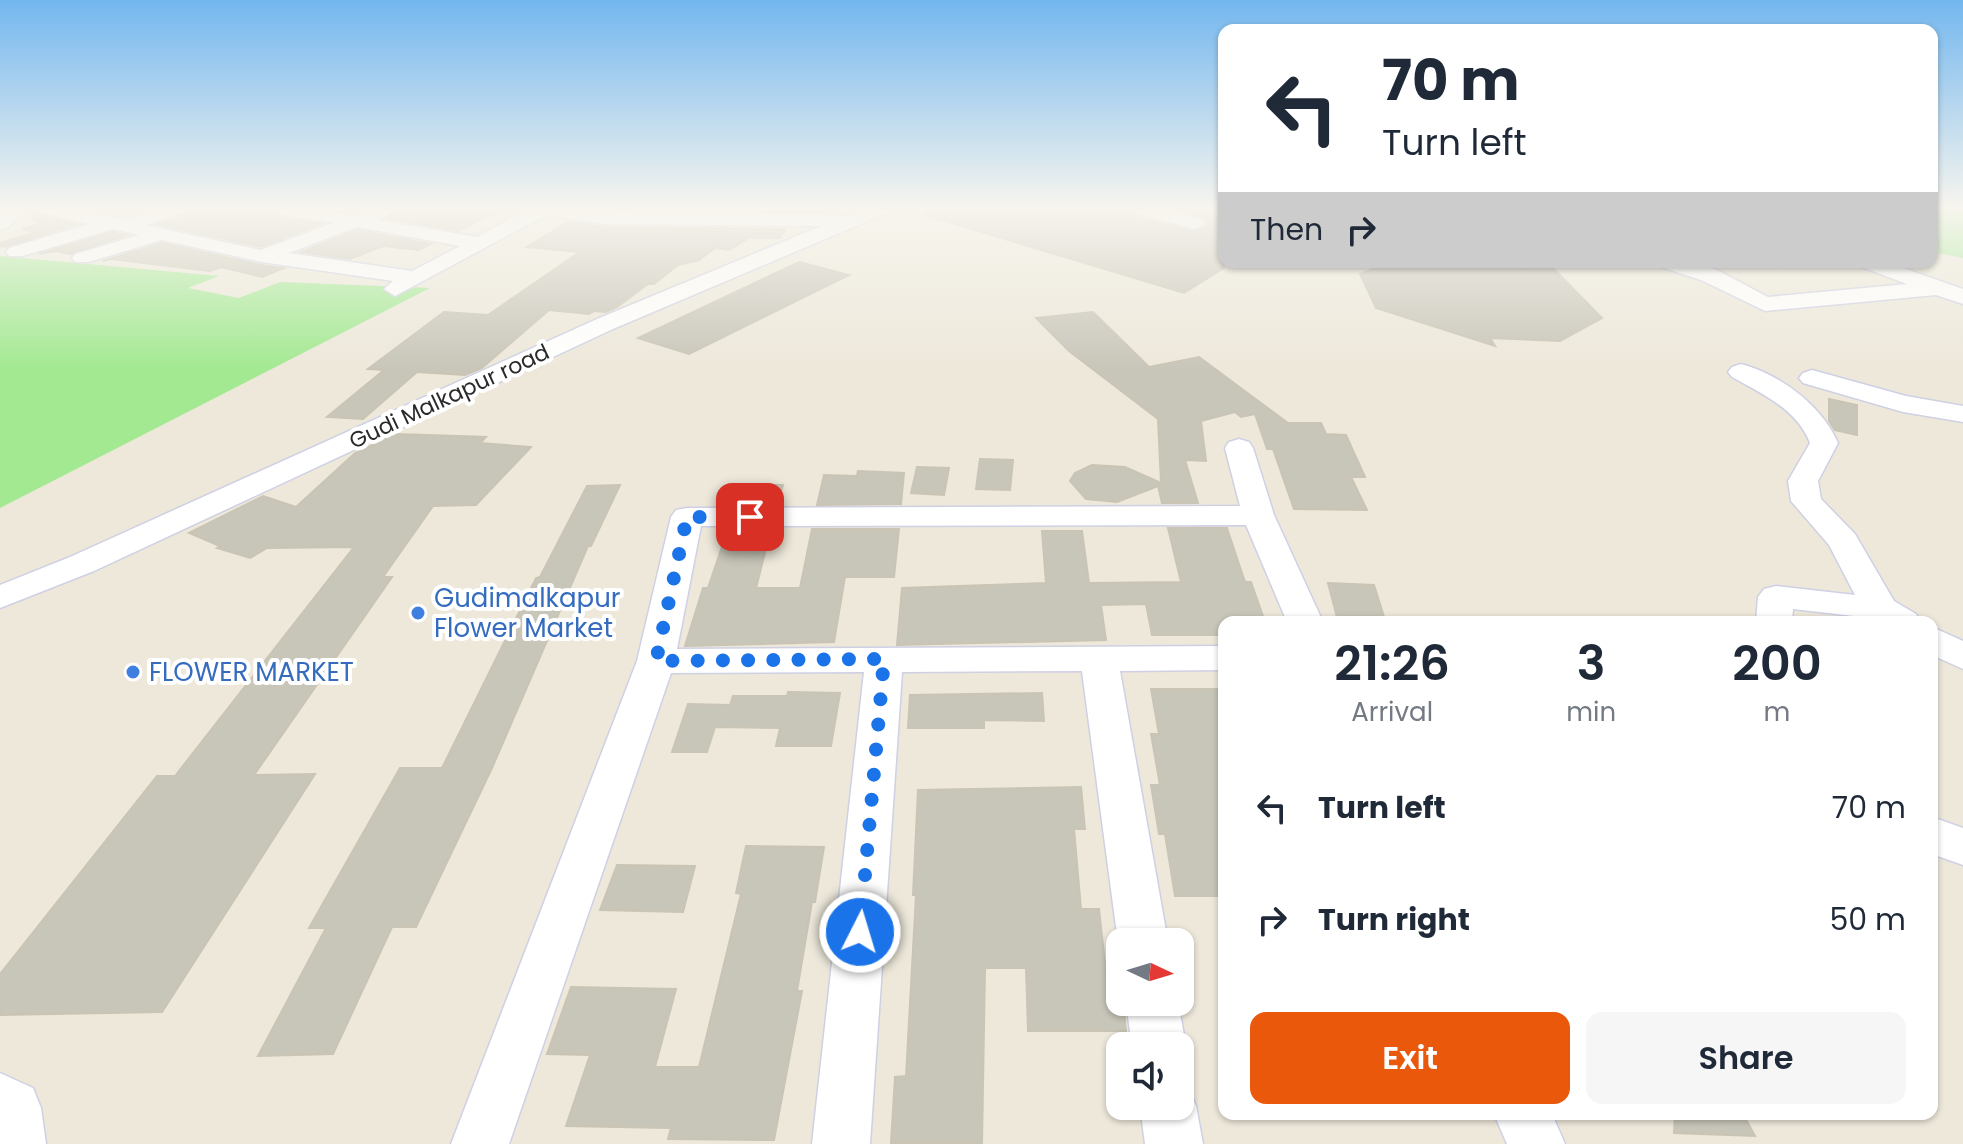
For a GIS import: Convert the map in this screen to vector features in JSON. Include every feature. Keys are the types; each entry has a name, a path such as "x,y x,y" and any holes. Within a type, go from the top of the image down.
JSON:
{"street":[{"path":"307,262 416,278"},
{"path":"395,289 445,262"},
{"name":"Gudi Malkapur road","path":"5,598 618,318 750,262"},
{"path":"1685,268 1709,275 1765,304 1939,288"},
{"path":"1883,268 1963,297"},
{"path":"1741,372 1789,399 1819,425 1824,443 1803,481 1806,501 1843,541 1891,615"},
{"path":"1812,378 1903,404 1963,414"},
{"path":"1239,448 1258,515 1302,616"},
{"path":"480,1144 656,661 687,517 1258,515"},
{"path":"1774,616 1776,597 1891,615"},
{"path":"1938,642 1963,657"},
{"path":"1099,657 1141,928"},
{"path":"656,661 1218,658"},
{"path":"841,1144 884,659"},
{"path":"1938,837 1963,847"},
{"path":"0,1101 13,1108 17,1144"},
{"path":"1170,1120 1174,1144"},
{"path":"1526,1120 1536,1144"}],"green space":[{"path":"0,262 70,262 219,276 188,288 239,298 280,282 430,288 0,508"}],"building":[{"path":"139,262 249,262 284,268 262,277 221,267 210,271"},
{"path":"565,262 689,262 678,265 654,284 648,284 606,312 589,314 549,310 482,368 465,375 417,372 363,419 327,417 384,370 368,369 444,312 488,315"},
{"path":"798,262 849,275 689,354 638,338"},
{"path":"1082,262 1218,262 1218,268 1224,268 1184,293"},
{"path":"1376,268 1553,268 1602,318 1560,341 1490,338 1495,346 1376,308 1360,274"},
{"path":"1093,312 1149,367 1199,357 1288,423 1321,423 1326,434 1346,435 1365,477 1351,477 1367,510 1294,509 1273,449 1267,449 1255,414 1241,417 1235,412 1201,421 1206,461 1185,460 1198,503 1162,503 1158,486 1117,502 1086,499 1070,481 1075,473 1092,465 1125,467 1161,483 1158,419 1069,351 1036,318"},
{"path":"1829,399 1857,405 1857,435 1835,430 1829,421"},
{"path":"396,434 486,437 480,443 531,447 476,505 433,506 383,577 392,577 254,775 315,774 162,1012 0,1015 0,974 157,776 175,776 354,547 267,548 250,558 217,548 220,546 189,533 263,496 296,507 355,453"},
{"path":"980,459 1013,460 1010,490 976,489"},
{"path":"917,467 949,468 944,495 911,493"},
{"path":"858,471 904,473 901,504 817,505 824,475 857,476"},
{"path":"620,485 591,546 588,546 492,768 416,927 392,927 333,1054 258,1056 326,928 309,928 400,768 442,768 536,578 540,577 587,486"},
{"path":"783,485 777,505 737,505 743,486"},
{"path":"1168,528 1227,528 1245,582 1251,582 1263,616 1218,616 1218,635 1152,635 1146,604 1101,605 1106,640 897,645 902,588 1046,583 1042,531 1082,531 1089,583 1181,582"},
{"path":"728,529 771,529 756,588 800,588 812,529 899,529 894,577 845,577 834,642 685,646 703,588 708,588"},
{"path":"1328,583 1374,585 1384,616 1337,616"},
{"path":"1151,689 1218,689 1218,896 1175,896 1165,834 1159,834 1151,785 1160,785 1151,734 1159,734"},
{"path":"788,692 840,693 831,746 776,746 780,728 715,727 707,752 672,752 688,704 730,705 733,696 787,696"},
{"path":"1042,693 1044,721 984,720 984,728 908,728 910,695"},
{"path":"1081,787 1085,829 1074,829 1081,909 1099,909 1106,972 1106,1016 1124,1016 1126,1031 1028,1031 1026,968 985,968 982,1143 891,1143 895,1077 906,1076 916,895 913,895 918,790"},
{"path":"746,846 824,847 815,902 812,902 797,991 802,991 774,1140 668,1139 671,1128 566,1126 590,1055 547,1054 571,987 676,989 655,1067 699,1067 741,894 736,893"},
{"path":"617,865 695,866 683,912 600,910"},
{"path":"1675,1120 1746,1120 1755,1136 1674,1133"}],"place":[{"name":"Gudimalkapur Flower Market","path":"418,613"},
{"name":"FLOWER MARKET","path":"133,672"}],"route":[{"path":"750,517 687,517 656,661 884,659 860,932"}]}
